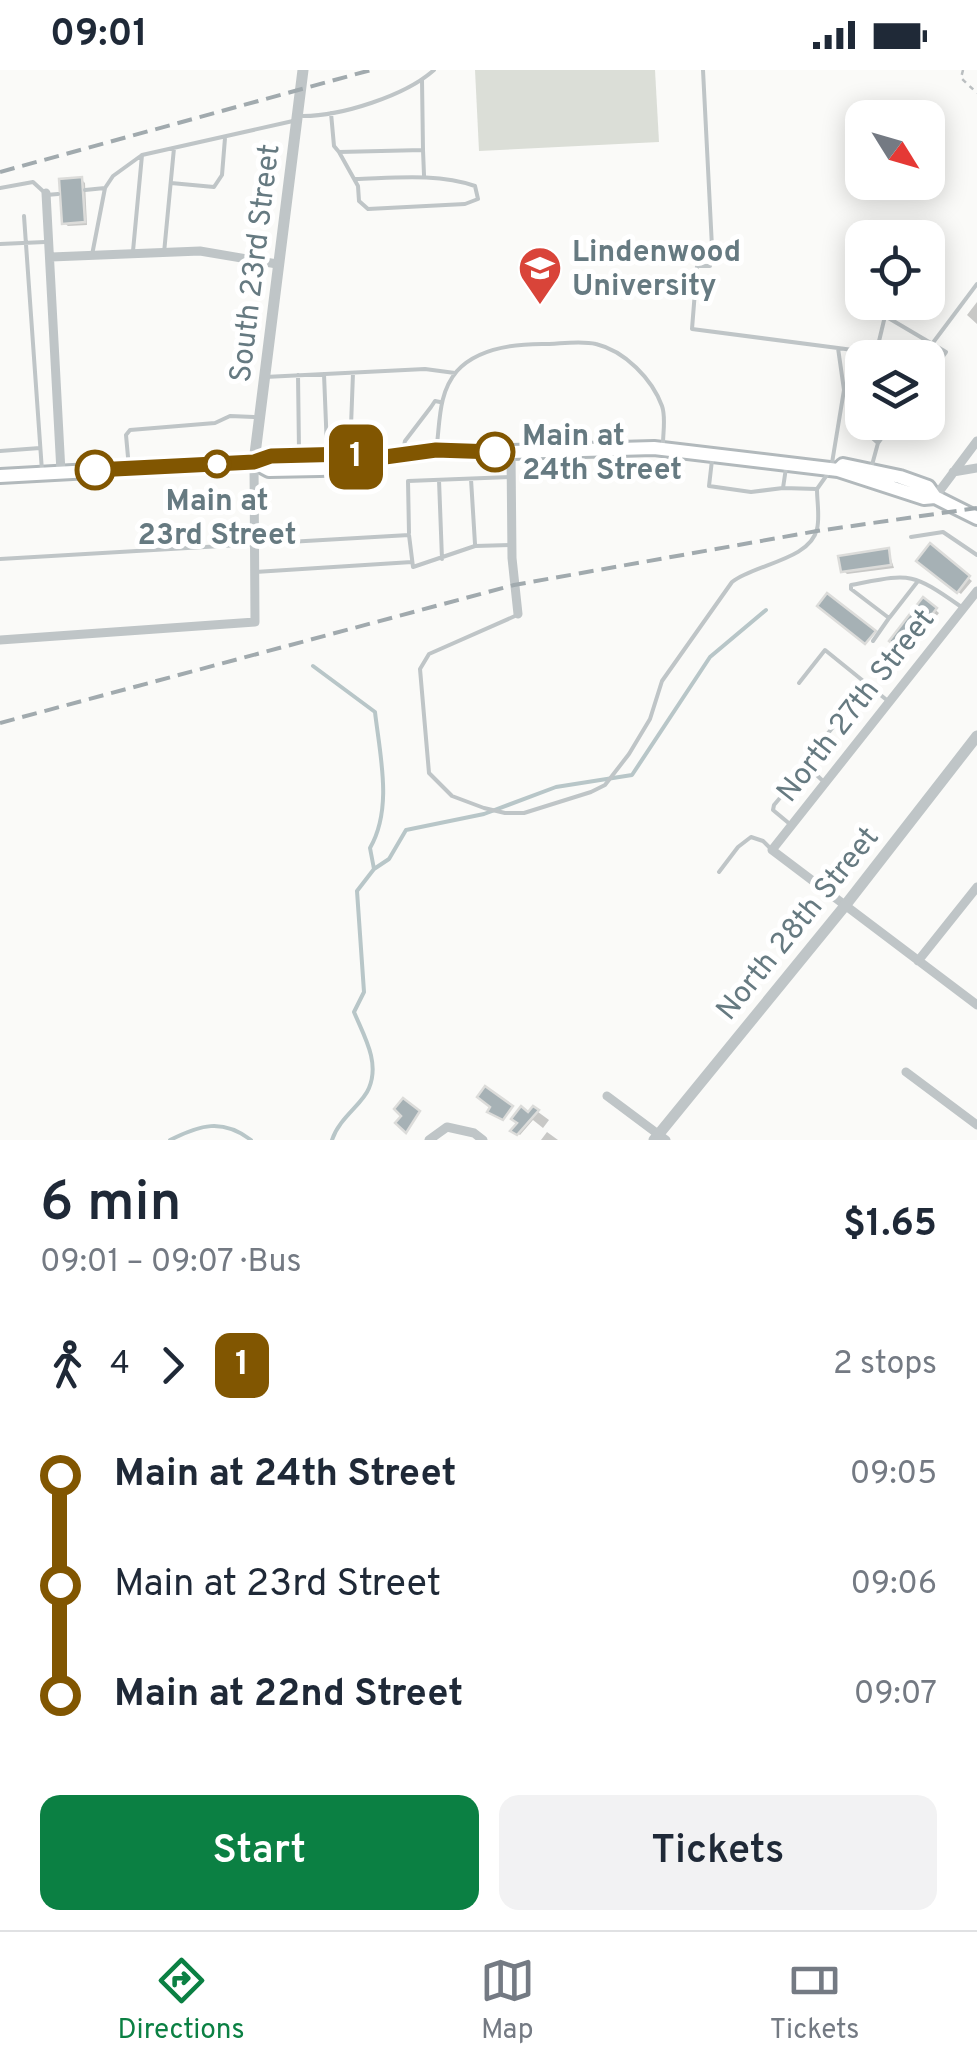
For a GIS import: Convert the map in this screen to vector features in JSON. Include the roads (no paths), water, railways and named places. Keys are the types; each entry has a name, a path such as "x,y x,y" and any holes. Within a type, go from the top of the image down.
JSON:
{"main road":[{"path":"0,476 254,462 271,456 357,457 436,450 664,449 834,470 924,498 935,497"},
{"path":"254,462 269,470 344,468 357,457"},
{"path":"834,470 843,466 870,470 928,488 935,497 977,518"}],"street":[{"name":"South 23rd Street","path":"254,462 303,70"},
{"path":"46,194 60,472"},
{"path":"51,257 200,251 277,264"},
{"path":"935,497 977,441"},
{"path":"510,452 518,614"},
{"path":"0,640 255,622 254,462"},
{"path":"953,472 977,468"},
{"name":"North 27th Street","path":"772,850 977,591"},
{"name":"North 28th Street","path":"660,1138 977,736"},
{"path":"772,850 977,1004"},
{"path":"918,962 977,887"},
{"path":"906,1072 977,1125"},
{"path":"607,1096 660,1138"},
{"path":"429,1140 447,1127 474,1133 483,1140"}],"lane":[{"path":"303,116 332,113 411,88 434,70"},
{"path":"703,70 712,248 710,266 697,266 692,329 845,349"},
{"path":"422,80 424,177"},
{"path":"332,113 334,146 355,179 359,200 368,209 465,204 478,199 475,186 424,177 355,179"},
{"path":"92,255 105,188 113,176 142,155 292,121"},
{"path":"171,183 214,187 222,174 226,136"},
{"path":"164,252 174,148"},
{"path":"339,152 424,150"},
{"path":"133,254 142,155"},
{"path":"0,188 32,182 46,194 58,194"},
{"path":"84,190 105,188"},
{"path":"24,216 42,473"},
{"path":"0,244 50,242"},
{"path":"935,340 977,284"},
{"path":"879,340 885,316 925,340"},
{"path":"436,450 440,402 455,373 496,348 527,344 596,344 625,358 650,382 663,409 664,449"},
{"path":"518,614 429,654 420,668 429,773 452,796 506,813 524,812 591,792 604,784 644,730 657,706 662,681 732,582 747,571 794,555 808,546 817,531 817,489 834,470 844,390 838,348"},
{"path":"264,377 425,369 455,373"},
{"path":"353,373 357,457"},
{"path":"324,374 327,454"},
{"path":"298,375 300,456"},
{"path":"403,455 405,441 435,402 440,402"},
{"path":"129,468 126,435 130,430 215,423 230,416 259,418"},
{"path":"875,440 878,443"},
{"path":"870,470 880,440"},
{"path":"0,451 40,448"},
{"path":"713,455 709,486 751,492 817,489"},
{"path":"783,488 787,464"},
{"path":"511,477 408,481 413,567 476,546 512,545"},
{"path":"471,479 476,546"},
{"path":"439,480 442,560"},
{"path":"911,537 943,532 977,555"},
{"path":"0,559 409,535"},
{"path":"255,572 412,562"},
{"path":"889,618 850,589 851,585 907,574 928,583 963,608"},
{"path":"872,641 918,581"},
{"path":"798,683 825,650 888,701"},
{"path":"791,825 774,810 774,805 867,684"},
{"path":"807,766 825,782"},
{"path":"718,872 751,837 772,850"}],"waterway":[{"path":"374,869 389,859 406,830 484,814 556,787 632,775 710,657 766,610"},
{"path":"313,666 375,712 383,781 381,816 370,848 374,869 357,891 364,992 354,1012 369,1049 372,1078 366,1094 332,1140"},
{"path":"170,1140 211,1126 230,1129 251,1140"}],"railway":[{"path":"0,172 371,70"},
{"path":"0,723 514,585 817,531 977,508"}],"place":[{"name":"Lindenwood University","path":"540,306"},
{"name":"Main at 24th Street","path":"495,452"},
{"name":"Main at 23rd Street","path":"217,464"}]}
